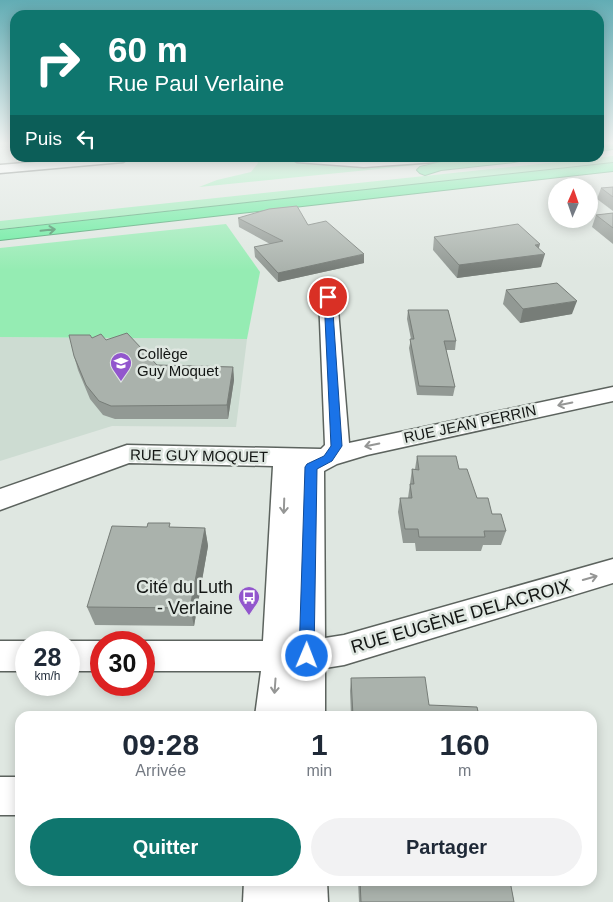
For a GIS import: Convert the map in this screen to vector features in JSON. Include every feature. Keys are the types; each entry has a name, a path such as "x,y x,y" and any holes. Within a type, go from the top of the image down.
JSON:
{"highway":[{"path":"0,235 450,185"}],"street":[{"path":"276,711 293,656 311,467 328,458 337,446 328,297"},
{"name":"RUE JEAN PERRIN","path":"328,458 365,447 613,394"},
{"name":"RUE GUY MOQUET","path":"0,500 127,454 328,458"},
{"path":"286,457 293,656 306,711"},
{"name":"RUE EUGÈNE DELACROIX","path":"155,656 293,656 344,650 613,571"},
{"path":"0,656 15,656"},
{"path":"0,796 15,796"},
{"path":"264,902 265,886"},
{"path":"306,886 306,902"}],"shaded area":[{"name":"Collège Guy Moquet","path":"0,337 247,339 236,427 112,426 0,461"}],"green space":[{"path":"339,185 408,185 0,229 0,221"},
{"path":"226,224 260,272 247,339 0,337 0,248"}],"building":[{"path":"613,187 613,197 601,188"},
{"path":"297,206 308,225 326,221 364,254 278,273 254,247 283,241 238,218 269,209"},
{"path":"613,213 613,228 598,217 598,215"},
{"path":"518,224 540,244 535,245 545,254 459,265 434,237"},
{"path":"557,283 577,301 523,309 506,290"},
{"path":"408,310 448,310 456,341 444,341 455,387 419,386 410,339 414,339"},
{"path":"127,333 157,365 233,367 227,405 111,406 99,401 86,385 74,356 69,335 90,335 92,338 101,334 106,340"},
{"path":"417,456 456,456 459,469 467,469 477,498 488,498 492,514 501,514 506,531 484,531 485,537 419,537 418,529 405,529 400,498 412,498 410,484 414,484 412,469 419,470"},
{"path":"148,523 170,523 169,527 205,528 190,608 87,607 112,526 147,527"},
{"path":"425,677 429,705 477,707 478,711 353,711 351,678"},
{"path":"360,886 511,886 514,902 361,902"}],"place":[{"name":"Collège Guy Moquet","path":"121,382"},
{"name":"Cité du Luth - Verlaine","path":"249,616"}],"route":[{"path":"307,656 311,467 328,458 337,446 328,297"}]}
